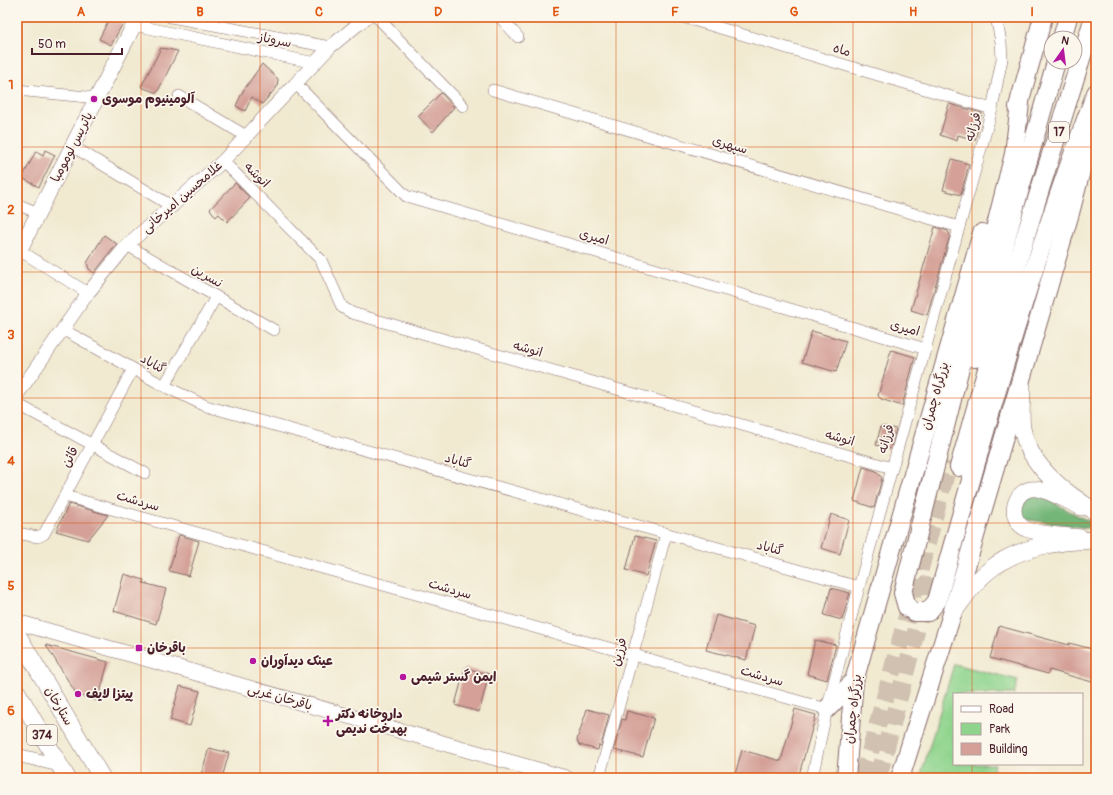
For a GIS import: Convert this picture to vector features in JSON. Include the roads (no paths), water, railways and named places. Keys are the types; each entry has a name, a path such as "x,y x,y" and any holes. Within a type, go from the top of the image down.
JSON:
{"highway":[{"name":"بزرگراه چمران","path":"846,778 854,681 1043,17"},
{"path":"1064,30 1068,17"},
{"name":"17","path":"1083,52 1094,17"},
{"name":"17","path":"1054,70 1006,238 954,465 1077,70"},
{"path":"1021,95 1014,154 903,593 907,607 914,612 928,612 936,605 988,422 1050,222 1096,93"},
{"path":"900,778 952,614 1070,213 1096,112"},
{"path":"827,709 854,681"}],"main road":[{"name":"پاتریس لومومبا","path":"18,253 136,21"},
{"path":"1022,374 1022,427 1030,449 1037,461 1058,484 1075,499 1096,513"},
{"path":"1096,513 1037,489 1022,493 1018,497 1014,508 1018,523 1027,529 1096,540"},
{"path":"952,614 986,572 1005,560 1044,545 1065,541 1096,540"},
{"name":"باقرخان غربی","path":"17,622 566,778"},
{"name":"ستارخان","path":"17,634 102,778"},
{"name":"374","path":"17,692 63,772"}],"street":[{"name":"سروناز","path":"171,17 330,47"},
{"name":"غلامحسین امیرخانی","path":"17,396 88,293 127,245 173,207 223,161 330,47 367,17"},
{"path":"377,17 463,106"},
{"path":"500,17 518,36"},
{"name":"ماه","path":"683,17 992,109"},
{"name":"فرزانه","path":"812,778 827,709 859,587 992,109 1002,59 1001,42 996,17"},
{"name":"سروناز","path":"136,21 218,42 315,63"},
{"path":"218,42 221,27"},
{"path":"232,45 235,29"},
{"name":"امیری","path":"296,84 406,196 926,349"},
{"path":"17,90 97,98"},
{"name":"سپهری","path":"494,90 959,227"},
{"path":"179,96 246,136"},
{"path":"72,146 173,207"},
{"name":"انوشه","path":"223,161 321,260 342,307 352,313 892,468"},
{"path":"17,204 38,213"},
{"name":"نسرین","path":"127,245 274,330"},
{"path":"18,253 88,293"},
{"path":"164,386 216,297"},
{"name":"گناباد","path":"62,329 164,386 206,406 859,587"},
{"name":"قائن","path":"17,533 38,537 42,536 133,369"},
{"path":"17,396 92,445 145,472"},
{"name":"سردشت","path":"65,496 827,709"},
{"name":"فرزین","path":"599,778 666,534"},
{"path":"17,755 63,772"}],"tunnel":[{"path":"863,778 949,462"},
{"path":"878,778 932,570"}],"place":[{"name":"آلومینیوم موسوی","path":"94,99"},
{"name":"باقرخان","path":"139,648"},
{"name":"عینک دیدآوران","path":"253,661"},
{"name":"ایمن گستر شیمی","path":"403,677"},
{"name":"پیتزا لایف","path":"78,694"},
{"name":"داروخانه دکتر بهدخت ندیمی","path":"328,721"}]}
